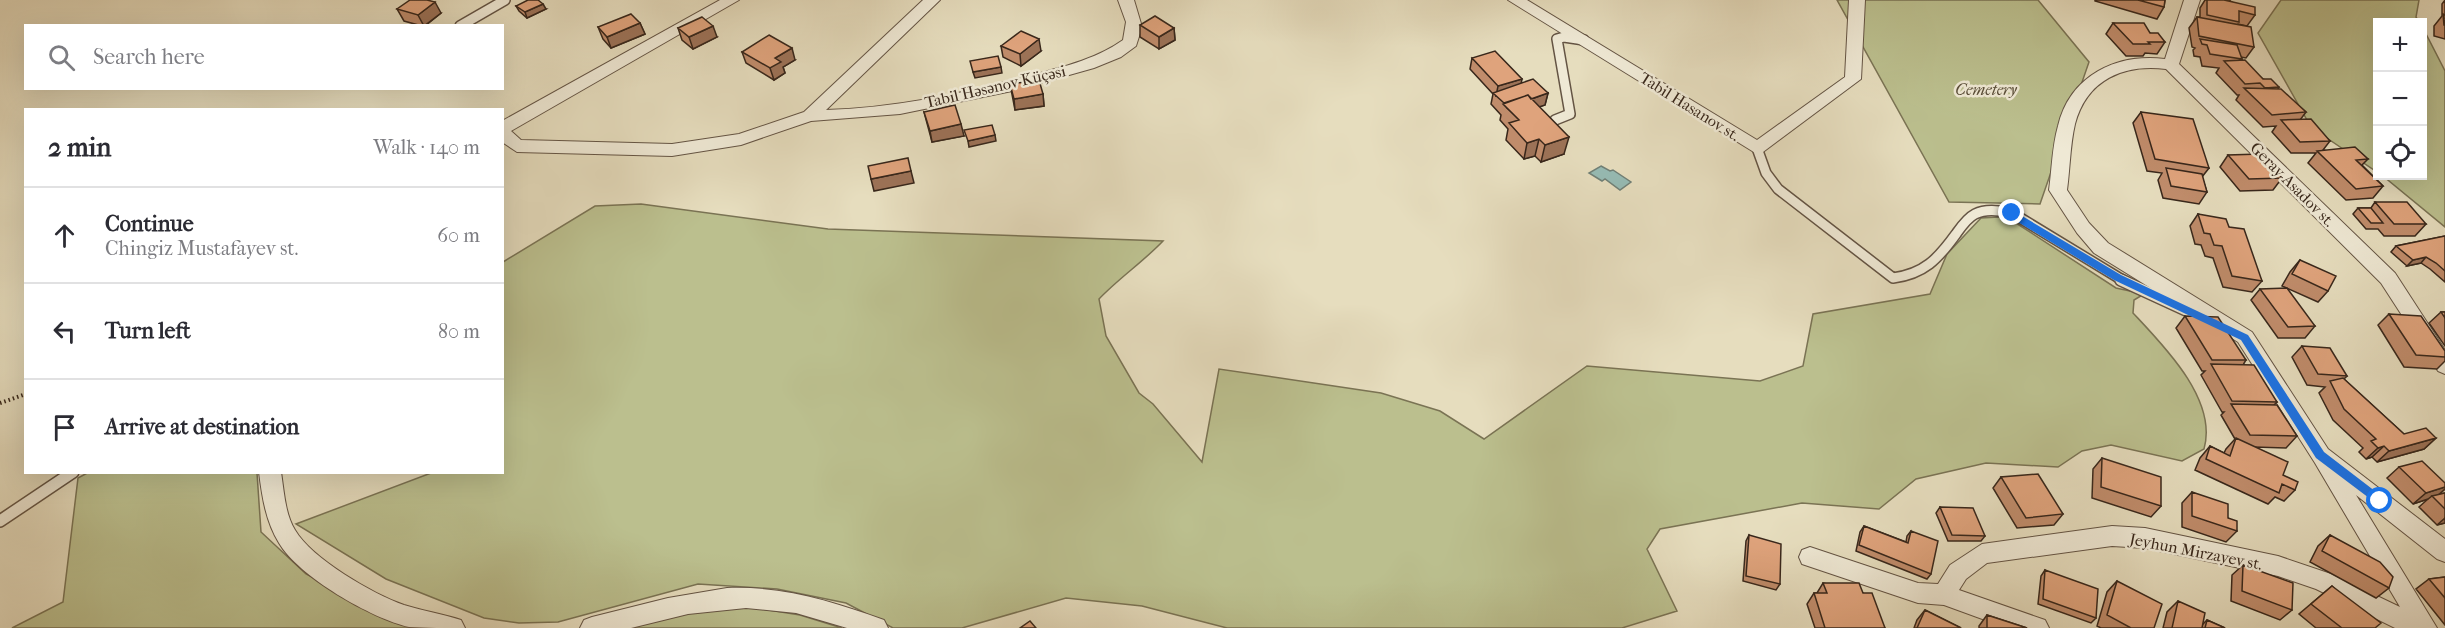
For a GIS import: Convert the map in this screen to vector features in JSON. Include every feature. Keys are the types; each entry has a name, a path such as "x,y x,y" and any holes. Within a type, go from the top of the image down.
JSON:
{"street":[{"name":"Tabil Həsənov Küçəsi","path":"810,116 932,0"},
{"name":"Tabil Həsənov Küçəsi","path":"504,133 517,146 672,150 741,139 810,116 879,112 1003,88 1097,61 1128,46 1135,35 1133,16 1126,0"},
{"name":"Tabil Hasanov st.","path":"1516,0 1757,148 1853,79 1857,0"},
{"path":"2192,0 2171,65 2149,61 2126,62 2104,70 2087,87 2069,116 2058,190 2083,228 2101,248 2245,337 2425,628"},
{"name":"Tabil Həsənov Küçəsi","path":"504,130 728,1"},
{"name":"Geray Asadov st.","path":"2171,65 2388,278 2445,366"},
{"path":"2320,455 2445,552"},
{"path":"270,474 274,502 288,541 313,563 351,588 393,611 453,628"},
{"name":"Jeyhun Mirzayev st.","path":"1944,595 1958,572 1982,554 2112,536 2145,538 2278,566 2323,581 2419,628"},
{"path":"1810,557 1918,593 1944,595 2037,628"},
{"path":"592,628 657,610 747,598 807,605 876,628"}],"lane":[{"path":"463,24 505,0"},
{"path":"1555,120 1570,114 1557,39 1564,37 1584,40"},
{"path":"1757,148 1766,173 1778,189 1893,278 1911,277 1934,265 1968,218 1978,212 1993,210 2012,213 2117,278 2245,337"},
{"path":"0,521 70,474"}],"path":[{"path":"0,403 24,395"}],"green space":[{"name":"Cemetery","path":"1837,0 2038,0 2089,62 2040,204 1949,202"},
{"path":"2281,0 2419,0 2417,18 2373,18 2373,169 2321,134 2307,120 2258,33"},
{"path":"2427,36 2445,71 2445,227 2388,180 2427,180"},
{"path":"641,204 828,229 1163,241 1099,299 1106,336 1139,393 1153,404 1202,462 1219,369 1381,393 1440,411 1484,439 1587,366 1760,381 1803,366 1813,314 1930,294 1947,254 1981,218 1999,217 2016,223 2116,288 2144,294 2134,300 2133,313 2173,358 2196,393 2203,412 2206,430 2204,449 2182,461 2111,445 2082,451 2058,467 1986,463 1916,479 1879,509 1802,503 1660,529 1647,549 1677,611 1622,628 1227,628 1142,606 1066,598 962,628 893,628 846,603 777,589 698,584 558,622 519,623 484,618 386,579 296,524 428,474 504,474 504,261 595,206"},
{"path":"85,474 257,474 261,532 306,574 373,609 436,628 12,628 63,602 78,478"},
{"path":"744,606 800,615 842,628 614,628 649,618"}],"water":[{"path":"1601,166 1610,171 1613,170 1631,182 1620,190 1605,179 1602,181 1589,173"}],"building":[{"path":"410,0 435,2 418,15 397,9"},
{"path":"528,0 538,0 543,4 525,12 516,6"},
{"path":"2138,0 2165,0 2164,7"},
{"path":"2207,0 2224,0 2255,7 2255,15 2239,11 2239,22 2207,15"},
{"path":"631,14 640,23 607,37 598,27"},
{"path":"1155,16 1174,28 1159,37 1140,25"},
{"path":"702,17 713,26 689,37 678,28"},
{"path":"2197,17 2251,27 2254,47 2199,36"},
{"path":"2113,23 2144,23 2150,33 2158,33 2165,42 2133,44"},
{"path":"1021,31 1039,39 1020,54 1001,46"},
{"path":"769,35 792,48 775,58 781,62 770,68 742,52"},
{"path":"2200,39 2237,45 2242,59 2210,54 2207,45 2202,44"},
{"path":"1495,51 1522,79 1498,86 1472,58"},
{"path":"998,56 1001,67 973,72 970,61"},
{"path":"2245,60 2263,79 2271,79 2279,87 2265,88 2260,83 2245,84 2224,61"},
{"path":"1533,79 1548,93 1531,99 1528,95 1504,103 1493,93"},
{"path":"1039,80 1043,94 1014,99 1010,84"},
{"path":"2244,88 2281,89 2306,112 2272,115"},
{"path":"1528,95 1569,137 1545,145 1539,139 1527,143 1509,123 1519,120 1503,104"},
{"path":"955,105 961,124 930,131 924,112"},
{"path":"2141,112 2193,119 2209,168 2155,159"},
{"path":"2311,119 2330,141 2300,142 2281,120"},
{"path":"992,125 995,135 968,141 964,130"},
{"path":"2355,147 2368,159 2356,160 2373,176 2373,180 2377,180 2383,186 2356,189 2317,151"},
{"path":"2261,154 2282,178 2249,179 2228,155"},
{"path":"908,158 911,171 871,179 868,166"},
{"path":"2166,168 2202,174 2207,192 2171,186"},
{"path":"2375,202 2407,202 2426,224 2394,224"},
{"path":"2358,208 2371,208 2383,223 2371,223"},
{"path":"2198,214 2226,219 2229,227 2244,229 2262,281 2232,276 2222,246 2214,245 2210,234 2204,233"},
{"path":"2445,236 2445,271 2426,257 2413,260 2396,246"},
{"path":"2300,260 2336,276 2328,291 2292,274"},
{"path":"2287,288 2315,326 2288,327 2260,289"},
{"path":"2389,314 2421,316 2445,351 2445,357 2416,355"},
{"path":"2185,316 2218,317 2246,360 2212,360"},
{"path":"2302,346 2330,348 2347,376 2318,374"},
{"path":"2211,364 2254,365 2277,402 2232,401"},
{"path":"2343,378 2404,434 2426,428 2436,438 2389,451 2384,446 2378,448 2371,441 2376,439 2344,409 2330,381"},
{"path":"2231,404 2277,405 2297,436 2250,435"},
{"path":"2236,438 2288,462 2283,475 2298,482 2295,490 2282,484 2279,493 2206,459 2210,446 2230,456"},
{"path":"2102,458 2161,477 2161,506 2101,487"},
{"path":"2422,461 2445,483 2445,487 2426,493 2399,467"},
{"path":"2038,474 2063,514 2026,518 2001,477"},
{"path":"2192,492 2228,504 2228,518 2237,521 2237,531 2192,516"},
{"path":"2445,493 2445,509 2432,496"},
{"path":"1940,507 1973,508 1985,536 1952,535"},
{"path":"1864,526 1908,543 1911,531 1938,541 1931,574 1859,545"},
{"path":"1749,535 1781,544 1780,584 1746,576"},
{"path":"2330,535 2380,562 2393,577 2389,588 2322,551"},
{"path":"2243,565 2293,583 2292,610 2242,591"},
{"path":"2045,570 2098,589 2096,618 2043,599"},
{"path":"2445,577 2445,598 2429,579"},
{"path":"2117,581 2162,604 2154,628 2131,628 2107,615"},
{"path":"1823,583 1859,583 1863,593 1872,593 1885,628 1825,628 1814,593 1827,593"},
{"path":"2332,586 2381,623 2375,628 2342,628 2311,604"},
{"path":"2178,601 2205,613 2202,628 2172,628"},
{"path":"1925,610 1961,628 1917,628"},
{"path":"1987,615 2027,628 1987,628"},
{"path":"2207,620 2225,628 2205,628"},
{"path":"1030,621 1036,628 1020,628"}],"route":[{"path":"2012,213 2117,278 2245,337 2320,455 2380,501"}]}
